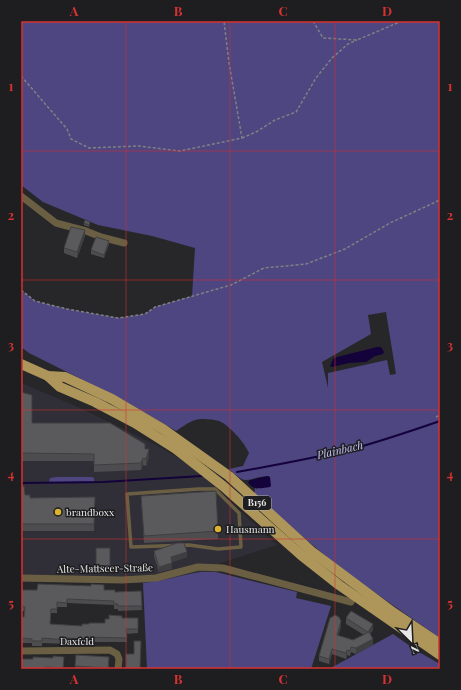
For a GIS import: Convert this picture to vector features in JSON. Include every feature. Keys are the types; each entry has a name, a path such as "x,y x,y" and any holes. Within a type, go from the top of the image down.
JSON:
{"main road":[{"name":"B156","path":"21,364 48,376 60,386 95,402 134,423 176,449 223,486 301,555 339,585 440,655"},
{"name":"B156","path":"48,376 65,377 106,396 174,436 229,476 310,551 394,613 440,644"}],"street":[{"path":"21,196 56,223 86,231 101,238 124,243"},
{"name":"Alte-Mattseer-Straße","path":"21,578 122,580 156,578 190,569 207,567 223,568 352,602"},
{"name":"Daxfeld","path":"21,651 110,650 117,654 119,659 118,669"}],"lane":[{"path":"215,489 238,513 241,547 218,549 189,545 131,547 127,494 215,489"}],"path":[{"path":"224,21 228,63 242,138"},
{"path":"313,21 323,38 356,40"},
{"path":"21,76 66,129 71,139 89,148 138,146 180,151 242,138 256,132 275,120 296,112 316,78 332,58 348,44 402,21"},
{"path":"21,290 35,301 68,309 118,318 145,314 155,307 231,285 264,268 306,264 345,249 390,223 440,200"},
{"path":"436,417 440,416"}],"shaded area":[{"path":"21,21 440,21 440,638 344,571 254,494 255,488 257,489 268,476 244,480 235,475 229,469 243,466 249,453 244,444 223,423 213,420 198,419 176,431 123,400 29,353 21,347 21,290 35,301 67,309 118,318 145,314 155,307 192,296 195,248 152,236 98,225 43,202 21,185","holes":["386,312 396,374 390,375 387,360 328,373 328,388 322,362 371,334 368,315"]},
{"path":"381,347 384,352 383,354 375,356 366,362 349,363 332,367 330,366 333,359 337,357"},
{"path":"21,383 78,407 162,448 195,469 277,545 220,563 216,572 187,575 158,582 21,582"},
{"path":"268,476 270,477 270,487 255,488 248,482 250,480"},
{"path":"92,477 94,478 94,481 49,482 50,478"},
{"path":"201,572 216,572 297,592 296,598 331,606 311,669 147,669 143,583"},
{"path":"393,634 417,651 440,664 440,669 329,669"}],"building":[{"path":"85,220 90,222 89,225 84,223"},
{"path":"71,227 85,230 77,252 64,248"},
{"path":"96,237 109,241 104,255 91,250"},
{"path":"21,392 32,395 32,423 110,423 145,444 145,449 149,449 146,459 143,458 141,463 94,465 94,454 21,453"},
{"name":"brandboxx","path":"24,486 25,495 30,495 30,498 95,497 94,524 21,524 21,487"},
{"path":"216,491 218,531 144,536 141,496"},
{"path":"177,543 184,543 187,552 171,557 172,563 159,567 154,551"},
{"path":"96,548 110,548 110,566 96,566"},
{"path":"38,584 91,586 91,584 104,585 104,590 115,590 115,592 141,591 142,606 118,606 118,604 114,604 114,601 67,599 67,603 57,602 57,609 51,609 50,624 82,626 82,624 89,623 105,623 105,619 109,619 109,615 122,616 122,618 138,618 138,629 126,629 127,638 85,637 85,639 67,638 67,640 42,638 42,641 32,641 32,639 22,638 21,617 24,617 25,607 21,606 21,590 37,590"},
{"path":"351,611 373,624 368,632 346,618"},
{"path":"335,615 339,617 341,621 337,635 353,640 369,632 373,639 356,648 351,647 350,651 347,650 346,653 332,649 329,659 319,656 330,618"},
{"path":"134,641 141,641 140,668 144,669 126,669 126,654 134,654"},
{"path":"76,655 109,657 108,668 75,666"},
{"path":"53,656 64,657 63,668 45,667 45,669 21,669 21,659 33,659 33,657 53,658"}],"waterway":[{"name":"Plainbach","path":"237,472 352,449 440,421"},
{"name":"Plainbach","path":"21,483 103,482 202,476"}],"place":[{"name":"brandboxx","path":"58,512"},
{"name":"Hausmann","path":"218,529"}]}
